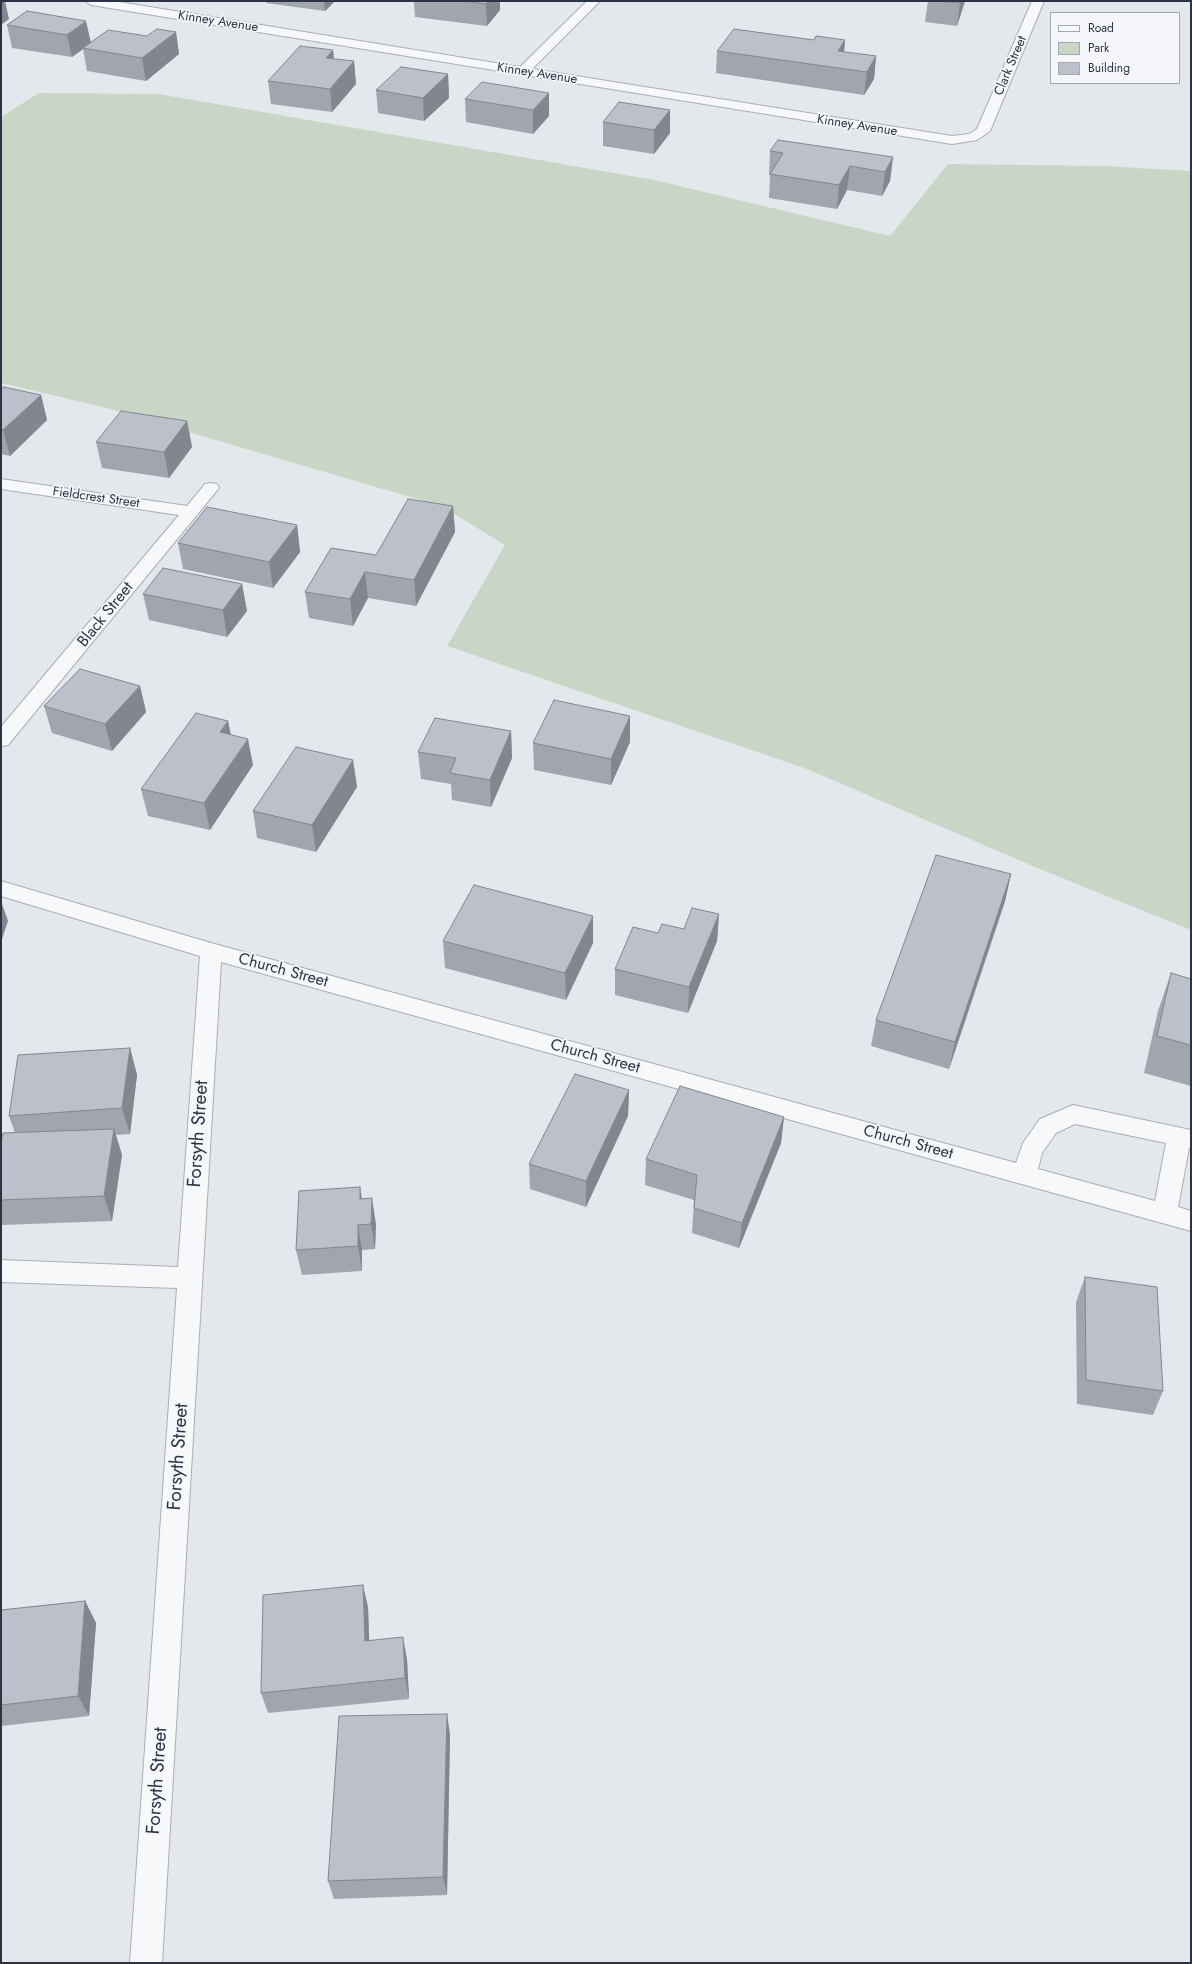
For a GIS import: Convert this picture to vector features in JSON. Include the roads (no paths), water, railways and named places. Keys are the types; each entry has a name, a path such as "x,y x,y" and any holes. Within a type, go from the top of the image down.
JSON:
{"street":[{"name":"Kinney Avenue","path":"91,1 914,135 952,140 972,137 983,131"},
{"path":"523,71 594,1"},
{"name":"Clark Street","path":"983,131 1038,1"},
{"name":"Fieldcrest Street","path":"1,484 191,512"},
{"name":"Black Street","path":"1,740 211,488"},
{"name":"Church Street","path":"1,888 211,951 1191,1221"},
{"name":"Forsyth Street","path":"146,1963 211,951"},
{"path":"1025,1175 1031,1150 1048,1126 1073,1114 1185,1137 1165,1214"},
{"path":"1,1271 190,1278"}]}
